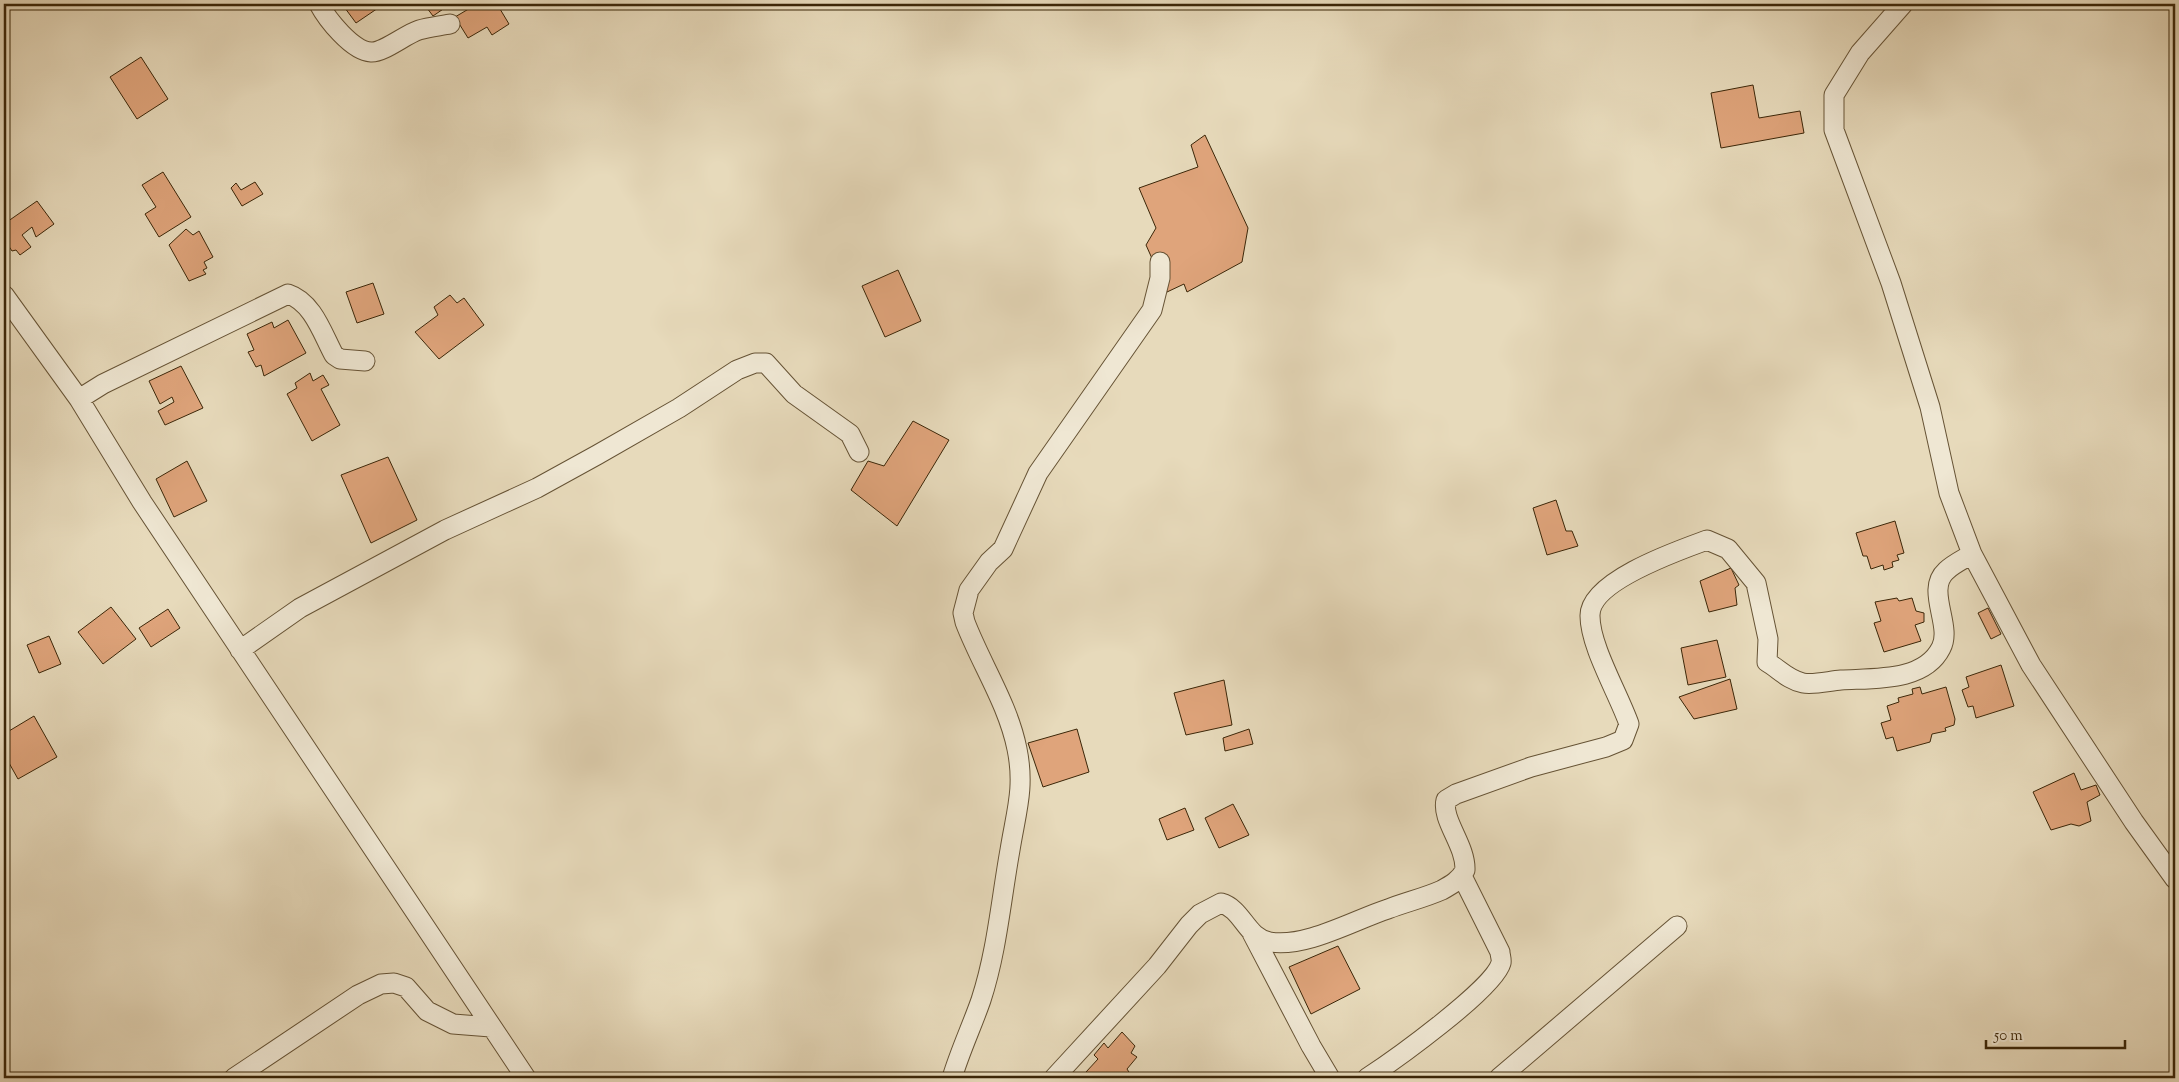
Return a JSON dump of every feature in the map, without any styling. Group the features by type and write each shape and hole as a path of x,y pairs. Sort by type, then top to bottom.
{"street":[{"path":"319,4 326,18 350,42 361,50 373,53 420,29 450,24"},
{"path":"1903,4 1860,54 1834,95 1834,130 1891,283 1930,408 1949,493 1972,554 2031,665 2134,822 2175,879"},
{"path":"952,1078 959,1054 981,1000 998,934 1004,881 1022,780 1017,746 1010,724 965,622 965,604 969,590 976,578 988,562 1003,549 1038,473 1152,310 1160,278 1160,262"},
{"path":"79,399 103,384 288,294 299,299 307,307 334,355 340,359 365,360"},
{"path":"4,295 79,399 142,502 526,1078"},
{"path":"240,650 300,608 445,530 537,488 679,408 737,370 755,363 766,363 794,394 850,434 859,452"},
{"path":"1252,933 1268,942 1279,943 1306,939 1428,896 1462,876 1465,870 1464,854 1445,811 1446,800 1456,794 1531,768 1623,740 1628,724 1590,626 1589,613 1600,593 1612,584 1659,558 1708,540 1728,549 1756,583 1768,639 1767,662 1782,670 1786,677 1803,683 1892,677 1919,669 1933,661 1942,646 1944,636 1938,588 1946,571 1972,554"},
{"path":"1367,1078 1390,1063 1475,995 1496,973 1501,963 1500,952 1462,876"},
{"path":"1054,1078 1117,1012 1200,914 1221,903 1230,906 1252,933 1311,1046 1330,1078"},
{"path":"1499,1078 1677,926"},
{"path":"234,1078 358,995 381,984 394,983 406,987 427,1011 453,1024 491,1027"}],"building":[{"path":"342,4 384,4 356,23"},
{"path":"424,4 448,4 449,5 433,16"},
{"path":"477,4 497,4 509,24 492,35 487,27 468,38 455,17"},
{"path":"141,57 168,99 137,119 110,77"},
{"path":"1753,85 1759,118 1800,111 1804,133 1721,148 1711,93"},
{"path":"1205,135 1248,228 1242,262 1187,292 1184,284 1167,292 1146,245 1156,228 1139,188 1198,167 1191,145"},
{"path":"163,172 191,217 159,237 145,214 156,207 142,185"},
{"path":"255,182 263,194 242,206 231,188 236,183 241,190"},
{"path":"37,201 54,224 36,237 32,227 22,235 31,247 20,255 16,250 12,251 6,242 4,243 4,224"},
{"path":"186,229 193,235 199,231 213,257 204,262 207,268 203,270 206,274 189,281 169,245"},
{"path":"898,270 921,321 885,337 862,286"},
{"path":"373,283 384,314 357,323 346,292"},
{"path":"450,295 457,303 464,298 484,325 439,359 415,332 438,315 434,307"},
{"path":"288,320 306,353 264,376 261,365 256,367 248,352 254,350 247,334 272,322 274,328"},
{"path":"181,366 203,408 165,425 158,411 174,402 172,397 160,404 149,381"},
{"path":"310,373 313,381 323,375 329,385 321,389 340,425 312,441 287,394 297,388 295,383"},
{"path":"913,421 949,440 897,526 851,490 868,461 884,466"},
{"path":"388,457 417,520 371,543 341,475"},
{"path":"187,461 207,501 174,517 156,479"},
{"path":"1556,500 1566,531 1572,531 1578,546 1547,555 1533,508"},
{"path":"1895,521 1904,553 1897,555 1899,560 1892,562 1893,567 1884,570 1883,565 1871,569 1867,556 1863,556 1856,533"},
{"path":"1731,568 1739,585 1735,588 1737,605 1709,612 1700,581"},
{"path":"1897,598 1899,601 1912,598 1916,611 1924,613 1924,622 1915,625 1921,641 1884,652 1874,623 1881,621 1875,602"},
{"path":"111,607 136,639 103,664 78,632"},
{"path":"1988,608 2001,634 1991,639 1978,613"},
{"path":"168,609 180,628 151,647 139,628"},
{"path":"49,636 61,664 39,673 27,645"},
{"path":"1717,640 1726,677 1688,685 1681,648"},
{"path":"2001,665 2014,706 1976,718 1973,706 1968,707 1962,690 1969,687 1966,677"},
{"path":"1730,679 1737,709 1694,719 1679,697"},
{"path":"1224,680 1232,725 1186,735 1174,693"},
{"path":"1920,687 1922,694 1946,687 1955,719 1954,725 1945,728 1946,731 1932,734 1930,742 1897,751 1893,737 1886,739 1881,723 1891,720 1887,706 1899,702 1898,698 1913,694 1912,689"},
{"path":"34,716 57,757 18,779 4,754 4,734"},
{"path":"1077,729 1089,772 1043,787 1028,743"},
{"path":"1249,729 1253,744 1225,751 1223,738"},
{"path":"2074,773 2081,790 2096,785 2100,795 2087,802 2091,821 2079,826 2071,824 2051,830 2033,792"},
{"path":"1233,804 1249,835 1219,848 1205,818"},
{"path":"1185,808 1194,830 1167,840 1159,819"},
{"path":"1338,946 1360,989 1311,1014 1289,967"},
{"path":"1122,1032 1135,1046 1131,1053 1137,1057 1127,1069 1132,1077 1092,1078 1086,1072 1098,1059 1094,1055 1104,1043 1108,1048"}]}
